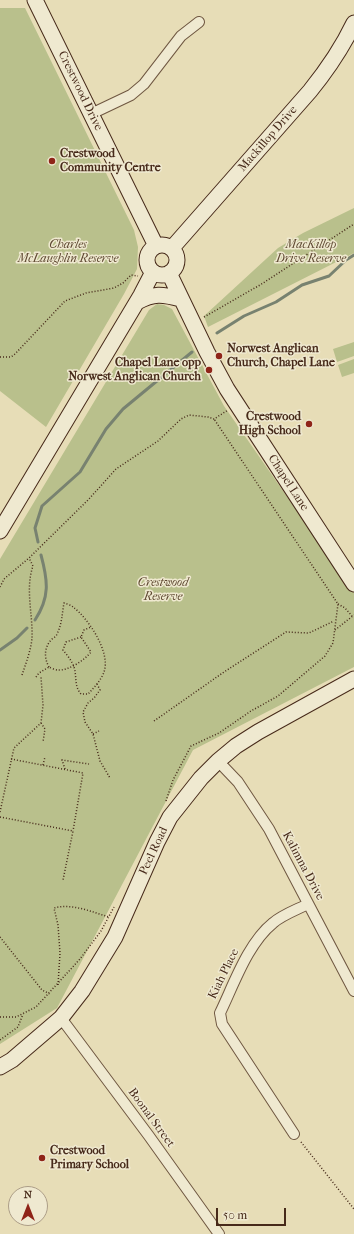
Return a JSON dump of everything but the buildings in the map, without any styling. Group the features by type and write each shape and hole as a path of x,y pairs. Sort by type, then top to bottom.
{"street":[{"name":"Crestwood Drive","path":"35,0 156,246"},
{"path":"91,114 131,95 144,84 181,36 199,22"},
{"name":"Mackillop Drive","path":"172,248 310,92 340,50 354,23"},
{"path":"0,531 151,276 147,258 151,250 156,246 162,245 172,248 176,254 177,263 173,271 161,275 151,276"},
{"name":"Chapel Lane","path":"169,273 207,352 237,404 354,584"},
{"path":"136,302 154,295 163,294 181,299"},
{"name":"Peel Road","path":"0,1067 12,1060 61,1018 82,991 115,937 157,842 170,817 185,797 218,761 236,746 258,732 353,682"},
{"name":"Kalimna Drive","path":"218,761 238,782 269,829 354,991"},
{"name":"Kiah Place","path":"294,1134 222,1024 220,1013 252,946 262,932 274,922 308,904"},
{"name":"Boonal Street","path":"61,1018 149,1136 219,1234"}],"path":[{"path":"202,318 260,285 354,224"},
{"path":"0,357 11,357 16,354 65,301 86,293 114,288 131,275 151,276"},
{"path":"214,419 237,404"},
{"path":"0,587 4,579 29,558 89,499 116,469 158,441 181,419 189,416 208,417 214,419 338,604 345,608 353,616 335,630"},
{"path":"22,674 32,638 30,586 33,566 29,558"},
{"path":"81,637 91,652 85,659 73,664 68,669 58,670 49,667 45,660 45,651 50,641 56,636 63,615 64,603 72,606 91,627 100,641 105,658 104,671 97,684 88,694 81,694 76,689 73,664 63,650 66,642 81,637 84,630 91,627"},
{"path":"164,806 173,780 191,746 219,733 251,711 278,696 325,656 333,643 338,604"},
{"path":"154,721 224,672 286,632 309,633 335,621"},
{"path":"36,677 39,672 49,667"},
{"path":"41,677 43,704 41,723 45,729 43,742"},
{"path":"97,684 100,690 88,703 83,712 85,722 93,734 100,761 110,778"},
{"path":"0,812 14,748 41,723"},
{"path":"93,734 99,731"},
{"path":"43,765 45,757"},
{"path":"11,759 83,773 63,880"},
{"path":"65,769 62,760 89,764"},
{"path":"0,817 73,831"},
{"path":"0,1017 16,1017 23,1014 36,1007 50,994 80,959 101,930 116,903"},
{"path":"58,985 60,953 58,925 54,908 61,906 74,907 109,917"},
{"path":"0,937 42,990 50,994"},
{"path":"0,1040 18,1026 23,1014"},
{"path":"294,1134 354,1209"}],"green space":[{"name":"Charles McLaughlin Reserve","path":"0,8 25,8 134,230 138,247 137,269 124,294 46,427 0,391"},
{"name":"MacKillop Drive Reserve","path":"354,208 354,253 208,327 204,316 278,248 303,233"},
{"name":"Crestwood Reserve","path":"157,304 164,305 172,309 224,406 354,593 354,667 193,750 57,1008 0,1044 0,559 149,310"},
{"path":"354,342 354,356 337,362 333,349"},
{"path":"354,359 354,373 342,377 338,365"}],"waterway":[{"path":"217,333 244,316 276,302 302,285 329,276 346,260 354,255"},
{"path":"38,542 35,528 42,506 80,472 106,429 123,409 192,352"},
{"path":"35,620 43,604 46,589 45,573 41,555"},
{"path":"0,650 17,638 27,628"}],"place":[{"name":"Crestwood Community Centre","path":"52,161"},
{"name":"Norwest Anglican Church, Chapel Lane","path":"219,356"},
{"name":"Chapel Lane opp Norwest Anglican Church","path":"209,370"},
{"name":"Crestwood High School","path":"309,424"},
{"name":"Crestwood Primary School","path":"42,1158"}]}
